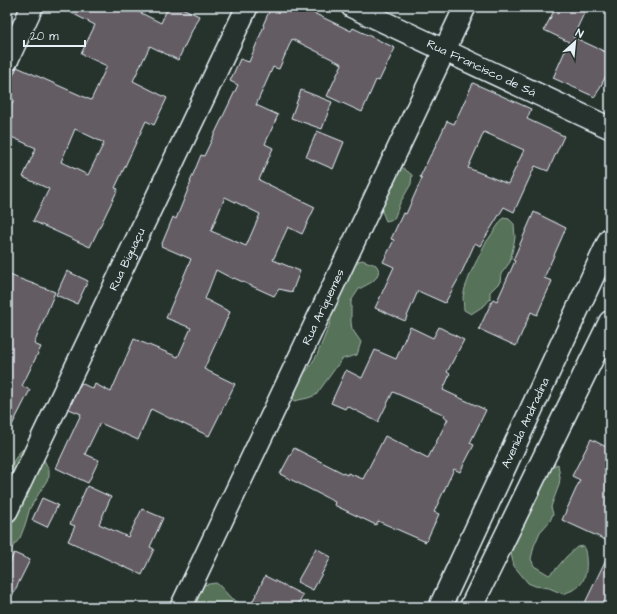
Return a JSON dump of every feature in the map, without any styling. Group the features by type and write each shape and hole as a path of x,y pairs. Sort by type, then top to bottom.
{"main road":[{"name":"Avenida Andradina","path":"442,606 610,239"},
{"path":"472,607 610,322"}],"street":[{"path":"7,61 32,7"},
{"name":"Rua Biguaçu","path":"7,510 246,7"},
{"name":"Rua Francisco de Sá","path":"352,7 610,128"},
{"name":"Rua Ariquemes","path":"181,607 465,7"}],"green space":[{"path":"402,167 412,175 411,184 400,203 394,219 386,221 381,209 397,172"},
{"path":"503,218 509,219 514,224 515,238 510,262 501,274 500,282 490,292 490,299 485,305 471,314 464,310 463,297 465,288 485,244"},
{"path":"362,260 376,265 379,270 377,277 372,282 359,289 351,301 352,329 361,342 357,355 342,359 316,395 294,401 292,394 298,380 308,369 317,355 329,326 336,301 351,267 356,262"},
{"path":"23,449 30,456 7,499 7,472 18,454"},
{"path":"43,458 49,470 49,477 30,508 20,538 7,554 7,527 35,476"},
{"path":"558,464 560,478 551,507 553,514 550,521 540,532 534,546 531,559 534,566 549,575 577,547 584,546 586,556 586,573 582,583 573,590 563,594 549,588 535,586 528,583 514,566 510,548 545,470"},
{"path":"216,583 231,598 241,604 240,607 186,607 202,585"}],"building":[{"path":"60,7 129,7 161,23 168,7 180,7 199,16 178,60 150,46 133,81 167,98 154,125 146,121 115,188 118,189 90,247 33,221 49,189 23,177 36,148 7,135 7,115 14,100 7,97 7,89 17,67 91,100 107,66 81,54 95,25","holes":["75,129 104,143 88,175 61,162"]},
{"path":"271,7 301,7 351,31 353,28 395,48 379,81 376,80 362,112 327,96 342,64 292,39 279,69 273,67 256,105 278,115 265,144 273,148 259,180 315,207 302,234 288,227 273,260 300,271 292,292 279,289 274,296 234,278 233,279 216,270 205,299 230,312 204,369 235,384 209,436 151,409 138,440 100,423 85,454 99,460 88,483 56,468 81,414 69,409 81,383 93,389 95,384 111,392 134,339 178,357 191,328 166,318 191,259 161,246 173,217 176,219 201,155 204,156 238,85 230,81 240,59 249,62 264,26 263,25","holes":["225,197 260,214 246,246 211,231"]},
{"path":"556,7 587,7 573,37 610,54 610,68 595,97 553,78 569,42 544,30"},
{"path":"473,83 531,109 527,119 564,136 548,171 535,166 514,212 504,207 480,246 475,243 461,274 445,303 418,291 405,321 375,308 394,267 383,262 394,240 391,239 403,213 406,214 422,178 420,177 447,121 454,124","holes":["484,132 524,150 508,184 468,168"]},
{"path":"301,90 332,102 322,129 291,118"},
{"path":"317,131 344,142 333,169 306,157"},
{"path":"534,212 566,228 544,278 552,281 537,315 531,312 516,346 479,329 493,299 497,301 515,261 513,260"},
{"path":"67,271 88,281 77,304 56,295"},
{"path":"7,274 55,292 34,344 41,347 22,386 30,390 7,435"},
{"path":"410,327 433,338 439,327 464,340 447,372 450,374 443,390 486,410 470,443 474,445 460,472 454,469 434,512 439,514 426,542 378,521 376,525 334,505 335,502 280,474 294,448 347,475 348,473 363,479 385,436 428,458 448,419 444,417 445,415 393,392 378,422 347,406 345,409 331,403 346,370 362,378 375,350 396,359"},
{"path":"591,439 610,449 610,542 562,520 580,480 572,476"},
{"path":"87,486 111,497 99,524 128,537 142,509 163,518 150,547 154,549 142,575 68,541 75,526 70,524"},
{"path":"42,498 58,505 47,527 32,520"},
{"path":"316,548 331,557 313,590 297,582"},
{"path":"610,551 610,592 603,607 583,607"},
{"path":"14,553 30,560 7,606 7,570"},
{"path":"265,576 303,595 297,607 250,607"}]}
